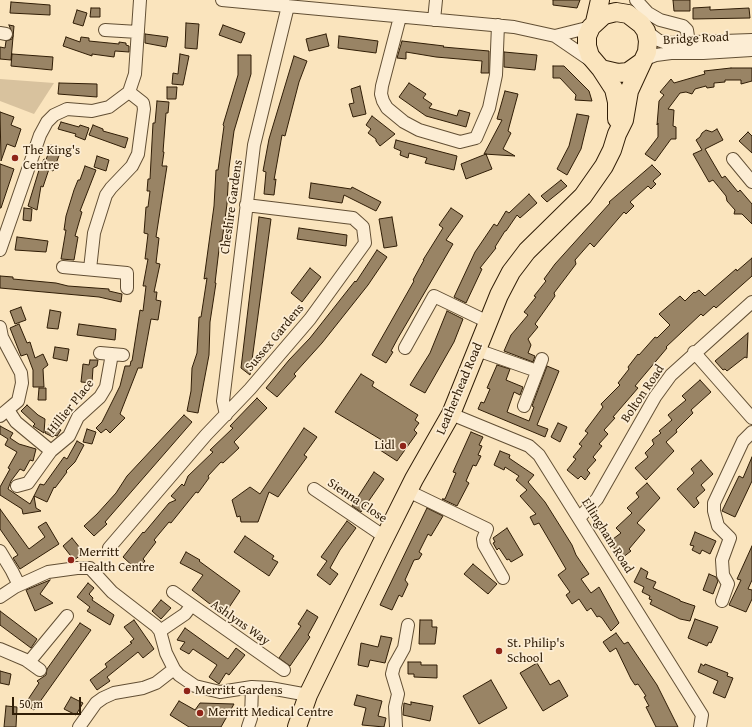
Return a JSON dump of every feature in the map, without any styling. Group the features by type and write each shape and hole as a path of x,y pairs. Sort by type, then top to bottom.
{"highway":[{"path":"600,0 588,36 587,46 590,56 614,89 617,102 617,134"},
{"path":"593,24 604,15 616,12 628,5 646,31 648,41 647,52 642,61 628,72 618,74 598,66"},
{"name":"Leatherhead Road","path":"297,727 308,695 385,536 451,414 488,322 511,272 527,251 566,214 591,185 604,166 624,120 629,90 642,61"}],"street":[{"path":"0,250 40,135 47,122 54,115 67,109 92,111 109,108 129,92 135,74 140,0"},
{"path":"222,0 282,4 498,26 555,36 598,66"},
{"path":"434,20 436,0"},
{"name":"Cheshire Gardens","path":"226,415 223,401 254,145 282,4"},
{"path":"628,5 648,13 660,20 683,26 687,30 689,43"},
{"path":"400,17 382,86 381,94 383,101 387,108 404,122 419,130 460,142 476,138 489,108 496,75 498,26"},
{"path":"555,36 593,24"},
{"path":"105,30 138,32"},
{"name":"Bridge Road","path":"646,31 658,40 666,43 752,40"},
{"name":"Bridge Road","path":"642,61 656,55 671,52 703,53 752,50"},
{"path":"90,269 94,233 106,195 110,188 132,166 138,154 144,109 142,103 129,92"},
{"path":"733,159 752,182"},
{"name":"Sussex Gardens","path":"109,548 206,435 250,389 310,319 365,243 363,227 353,218 246,205"},
{"path":"63,267 127,273 127,288"},
{"path":"405,348 434,296 488,322"},
{"name":"Bolton Road","path":"579,518 597,500 647,410 670,375 694,352 752,302"},
{"path":"1,335 22,373 22,383 18,401 4,413"},
{"path":"477,350 537,372"},
{"name":"Hillier Place","path":"17,486 28,483 50,451 69,436 78,417 100,397 106,387 117,354 100,352"},
{"path":"694,352 752,418"},
{"path":"524,406 542,358"},
{"name":"Hillier Place","path":"4,413 50,451"},
{"name":"Ellingham Road","path":"451,414 535,449 702,715 700,727"},
{"path":"722,601 728,584 723,575 722,560 730,538 718,526 714,511 714,503 743,441 752,432"},
{"name":"Sienna Close","path":"314,489 385,536"},
{"path":"408,491 487,529 483,539 484,545 503,578"},
{"path":"0,551 19,585"},
{"path":"0,597 19,585 48,572 77,568 90,568 112,592 146,618 160,631 166,653 174,668 191,684 220,692 252,687 284,689 308,695"},
{"name":"Ashlyns Way","path":"173,592 188,599 272,666 284,670"},
{"name":"Ashlyns Way","path":"160,631 185,614 188,599"},
{"path":"29,662 67,616"},
{"path":"396,727 395,707 398,694 392,674 394,666 404,648 407,638 408,625"},
{"path":"0,649 29,662 40,670"},
{"path":"79,727 96,703 103,698 114,693 143,688 156,683 174,668"},
{"path":"248,727 251,718 252,687"}],"shaded area":[{"path":"0,79 54,83 34,114 0,101"}],"building":[{"path":"553,0 580,0 577,8 553,5"},
{"path":"673,0 690,0 690,11 674,11"},
{"path":"11,2 50,5 50,15 10,13"},
{"path":"710,7 710,10 749,8 750,18 693,19 693,8"},
{"path":"91,8 100,8 100,17 90,17"},
{"path":"77,10 87,13 83,26 73,23"},
{"path":"186,23 199,24 197,49 185,48"},
{"path":"9,25 14,26 11,60 0,59 0,47 5,48 6,41 12,39 13,36"},
{"path":"223,25 245,33 241,43 219,35"},
{"path":"145,34 168,37 166,47 145,43"},
{"path":"326,34 329,46 309,51 306,39"},
{"path":"339,36 378,41 376,53 338,48"},
{"path":"66,37 80,42 81,37 89,38 89,41 119,44 119,42 126,43 126,45 129,46 129,52 115,51 114,57 92,54 92,56 63,46"},
{"path":"402,41 444,46 443,47 489,51 489,73 481,73 482,61 436,57 406,52 406,59 397,58"},
{"path":"504,52 537,55 535,70 504,67"},
{"path":"12,54 53,57 52,70 11,66"},
{"path":"180,54 189,56 183,85 172,84 173,73 178,74"},
{"path":"238,55 251,55 251,74 234,131 229,168 227,204 222,241 220,241 210,322 209,355 198,413 187,411 191,391 192,368 197,353 199,317 201,317 207,278 204,279 214,206 216,170 218,170 223,125 238,75"},
{"path":"294,56 307,61 299,82 285,136 282,135 274,180 276,179 274,195 264,194 266,172 263,171 269,139"},
{"path":"553,66 564,66 589,91 592,101 575,100 576,95 560,78 553,78"},
{"path":"731,68 752,68 752,81 741,84 741,80 725,80 725,82 714,83 714,87 707,88 706,86 695,89 692,94 686,92 680,93 668,109 674,110 673,126 676,127 676,139 671,139 655,161 645,154 658,137 658,123 657,125 659,101 664,95 660,92 671,79 674,83 705,74 704,71"},
{"path":"59,83 97,84 97,97 58,94"},
{"path":"409,83 426,94 423,98 432,104 429,108 457,116 459,110 470,113 466,127 426,116 399,97"},
{"path":"360,86 366,114 353,117 349,104 354,103 351,89"},
{"path":"167,87 177,87 176,99 167,99"},
{"path":"505,91 518,94 508,131 511,133 503,149 515,156 484,154 502,120 497,119"},
{"path":"157,101 169,102 168,113 166,113 162,166 167,166 156,237 159,238 156,263 160,264 154,292 157,292 156,300 161,301 158,320 151,319 142,368 138,368 120,414 125,418 110,433 106,429 101,433 96,428 102,422 120,386 125,366 130,366 140,310 143,311 146,286 143,286 148,259 145,259 148,234 144,233 146,207 148,207 150,191 147,191 148,179 150,179 153,123 155,123"},
{"name":"The King's Centre","path":"0,112 14,117 11,125 21,129 15,147 7,144 1,161"},
{"path":"577,114 589,116 581,149 567,175 557,169 569,146"},
{"path":"372,116 395,134 380,146 376,139 368,133 371,129 366,125"},
{"path":"61,122 89,128 85,140 75,136 76,134 58,129"},
{"path":"93,125 103,129 103,131 128,138 125,148 89,135"},
{"path":"717,129 723,140 705,149 722,178 725,176 738,192 740,190 752,204 752,224 742,214 734,214 735,210 727,201 726,196 713,180 709,182 693,154 702,150 696,140 702,133 706,130 712,132"},
{"path":"748,132 752,136 752,153 739,141"},
{"path":"396,140 457,156 454,170 425,163 427,158 409,153 408,158 400,155 401,151 394,148"},
{"path":"51,145 62,148 53,171 49,169 43,187 41,186 37,210 28,206 39,170 44,159 46,160"},
{"path":"486,154 492,169 466,179 461,164"},
{"path":"97,156 109,160 106,171 94,167"},
{"name":"The King's Centre","path":"0,164 14,169 1,208 0,208"},
{"path":"652,165 661,174 653,181 656,184 651,189 648,186 630,202 634,206 626,214 624,212 594,247 590,243 575,260 576,264 554,293 555,296 535,324 538,327 528,339 531,345 528,353 535,356 533,362 504,351 511,335 528,315 524,312 536,297 534,296 546,281 544,279 555,264 610,203 609,202"},
{"path":"85,166 96,170 80,211 82,212 75,236 78,237 74,260 61,259 66,230 64,230 66,216 74,190 78,180 80,180"},
{"path":"561,180 567,186 547,202 541,196"},
{"path":"311,183 351,189 352,187 381,202 376,211 344,195 342,203 309,198"},
{"path":"529,194 537,203 520,218 517,215 505,231 495,247 496,248 480,268 482,269 466,303 454,297 475,252 494,224 497,226 506,211 509,213"},
{"path":"24,208 32,209 31,221 23,220"},
{"path":"451,208 463,216 446,240 453,244 398,338 391,351 393,352 386,363 372,355 414,281 413,280 423,260 443,228 439,225"},
{"path":"259,217 271,219 250,375 241,368"},
{"path":"392,217 397,246 384,248 379,219"},
{"path":"299,228 347,235 346,246 297,239"},
{"path":"17,237 48,241 46,252 15,250"},
{"path":"377,250 387,257 368,285 322,343 294,374 296,376 277,397 266,388 289,360 310,338 355,281 356,282"},
{"path":"752,258 752,276 716,308 714,306 703,316 701,314 666,347 667,348 635,386 638,388 604,430 608,434 599,444 602,446 593,457 596,460 587,470 590,473 585,480 581,476 578,479 567,470 576,459 573,457 582,446 579,444 588,433 585,431 603,407 601,404 620,385 618,383 638,354 639,355 655,337 657,338 670,325 659,314 680,296 685,301 694,292 695,293 699,290 705,296 736,269 737,271"},
{"path":"310,268 321,277 302,302 291,293"},
{"path":"0,276 13,277 13,279 56,283 68,286 109,289 109,291 122,294 121,302 99,297 0,288"},
{"path":"21,307 26,320 15,324 10,311"},
{"path":"50,310 61,312 58,329 47,328"},
{"path":"447,311 463,319 454,342 425,393 410,385 430,353"},
{"path":"19,324 27,343 30,342 35,358 43,354 48,365 43,369 44,387 33,387 33,370 27,354 21,356 10,328"},
{"path":"79,324 116,329 115,340 77,335"},
{"path":"748,333 747,358 745,357 727,371 725,369 723,370 715,361"},
{"path":"55,347 69,349 67,361 53,358"},
{"path":"90,360 98,360 97,366 93,368 92,383 81,382 83,364 89,365"},
{"path":"497,365 510,369 506,380 523,387 520,395 514,392 507,412 529,421 534,407 532,406 547,366 559,371 537,425 548,429 545,437 478,409 481,402 484,403 490,389 487,388"},
{"path":"361,374 374,382 372,386 418,415 415,420 419,423 414,430 417,433 397,461 380,450 385,442 335,412"},
{"path":"700,380 711,392 691,410 693,413 676,430 677,432 666,442 674,451 646,480 635,468 648,457 645,453 654,444 652,440 661,433 659,431 672,420 668,415 686,400 682,396"},
{"path":"39,388 46,388 46,400 38,400"},
{"path":"257,398 267,408 234,442 239,448 223,463 221,462 208,476 209,478 198,493 196,492 171,523 169,522 154,540 156,542 143,559 145,561 137,570 123,557 169,503 176,500 171,496 182,484 184,486 188,476 213,452 210,450 233,428 230,426"},
{"path":"27,405 45,419 44,433 33,426 35,424 21,411"},
{"path":"184,415 192,422 105,522 107,524 94,536 84,526 116,493 127,476"},
{"path":"558,423 567,427 560,442 551,437"},
{"path":"49,425 61,430 57,436 54,435 53,437 45,433"},
{"path":"0,426 13,433 10,438 19,444 36,449 33,461 30,460 24,471 20,469 11,481 8,489 30,504 34,496 36,508 41,511 23,514 22,509 0,495 0,487 17,452 5,445 8,439 0,434"},
{"path":"304,428 317,437 304,455 307,457 278,497 269,492 258,522 241,522 240,516 237,517 232,500 250,487 260,494"},
{"path":"87,429 96,432 92,444 83,442"},
{"path":"471,432 483,437 479,445 482,446 478,455 481,456 476,466 473,465 466,481 469,483 457,506 442,499 445,499 456,473 453,472"},
{"path":"77,441 84,445 75,462 66,471 67,472 55,488 54,487 47,502 34,496 40,484 44,485 64,457 67,459"},
{"path":"500,451 510,455 509,458 534,475 528,482 545,502 589,574 581,579 591,593 599,587 619,623 611,631 602,618 599,616 597,617 591,608 587,611 579,599 572,604 566,595 570,592 558,575 566,569 539,523 534,525 530,517 536,514 520,496 527,490 516,480 519,476 505,467 504,470 494,465"},
{"path":"752,457 752,481 735,517 722,511 739,476 743,478"},
{"path":"701,460 713,474 701,485 705,490 696,498 699,503 694,508 677,489 694,473 691,469"},
{"path":"374,472 384,479 361,512 352,506"},
{"path":"647,483 660,498 637,523 645,530 629,549 631,551 622,558 609,542 621,533 616,528 632,513 627,508 639,497 636,493"},
{"path":"427,508 443,516 431,536 428,534 419,552 422,554 419,559 414,560 405,580 408,584 402,597 399,595 392,610 380,605"},
{"path":"0,509 29,549 45,537 38,527 46,522 59,544 20,569 13,558 18,555 0,529"},
{"path":"347,521 356,528 340,550 330,568 338,574 330,585 317,575 327,561 321,557"},
{"path":"507,528 523,555 511,562 509,559 507,560 499,548 497,550 493,543 495,542 493,538"},
{"path":"695,532 716,541 710,554 702,550 700,554 692,550 694,546 690,545"},
{"path":"245,536 274,556 272,559 278,562 269,576 234,552"},
{"path":"72,538 84,553 74,560 63,546"},
{"path":"752,546 752,580 748,589 752,590 752,599 746,612 729,605 741,580 737,579"},
{"path":"186,552 200,560 199,561 240,591 224,615 192,590 203,575 180,563"},
{"path":"473,564 497,584 488,594 464,574"},
{"path":"641,568 648,572 646,578 656,582 653,588 680,601 695,606 690,621 680,619 650,604 652,600 649,599 650,596 642,592 644,587 634,582"},
{"path":"709,574 716,577 718,581 713,594 703,590"},
{"path":"50,580 40,594 53,603 35,611 26,590"},
{"path":"88,583 94,588 89,594 93,598 92,600 114,615 110,625 87,611 90,607 77,597"},
{"path":"161,600 171,608 161,619 152,611"},
{"path":"307,610 318,617 308,635 310,637 290,666 279,658 301,626 298,624"},
{"path":"0,611 37,639 31,648 0,625"},
{"path":"695,619 718,627 711,643 709,642 707,646 688,638"},
{"path":"134,620 154,649 143,658 138,652 107,677 110,681 97,690 90,680 107,667 105,664 132,643 130,642 134,639 124,627"},
{"path":"420,620 432,620 432,627 437,627 435,644 419,644"},
{"path":"80,623 91,630 34,710 25,704 39,683 37,681 46,675 47,669"},
{"path":"185,628 228,659 236,648 245,655 229,675 226,673 219,684 209,677 217,665 193,649 189,654 180,649 185,642 177,640"},
{"path":"616,633 624,644 628,642 657,685 678,727 656,727 646,707 649,706 644,697 646,696 638,684 635,685 631,679 616,648 610,652 603,642"},
{"path":"381,636 392,638 385,663 370,660 368,667 358,665 361,643 378,647"},
{"path":"408,662 421,662 421,665 437,665 437,678 414,677 414,674 408,674"},
{"path":"537,663 550,685 559,680 568,696 543,711 520,673"},
{"path":"701,664 704,666 705,664 728,673 727,676 733,678 725,698 713,693 718,681 698,672"},
{"path":"0,671 11,674 9,685 0,683"},
{"path":"491,680 507,708 479,724 463,696"},
{"path":"357,695 382,701 378,716 386,718 384,727 362,725 366,708 354,705"},
{"path":"71,697 83,703 76,715 64,709"},
{"name":"Merritt Medical Centre","path":"179,701 195,710 200,703 234,704 221,727 189,727 170,715"},
{"path":"411,702 433,706 430,721 403,715 404,703 411,705"},
{"path":"6,706 17,707 16,727 4,727"}],"place":[{"name":"The King's Centre","path":"15,158"},
{"name":"Lidl","path":"403,446"},
{"name":"Merritt Health Centre","path":"71,560"},
{"name":"St. Philip's School","path":"499,651"},
{"name":"Merritt Gardens","path":"187,691"},
{"name":"Merritt Medical Centre","path":"200,713"}]}
